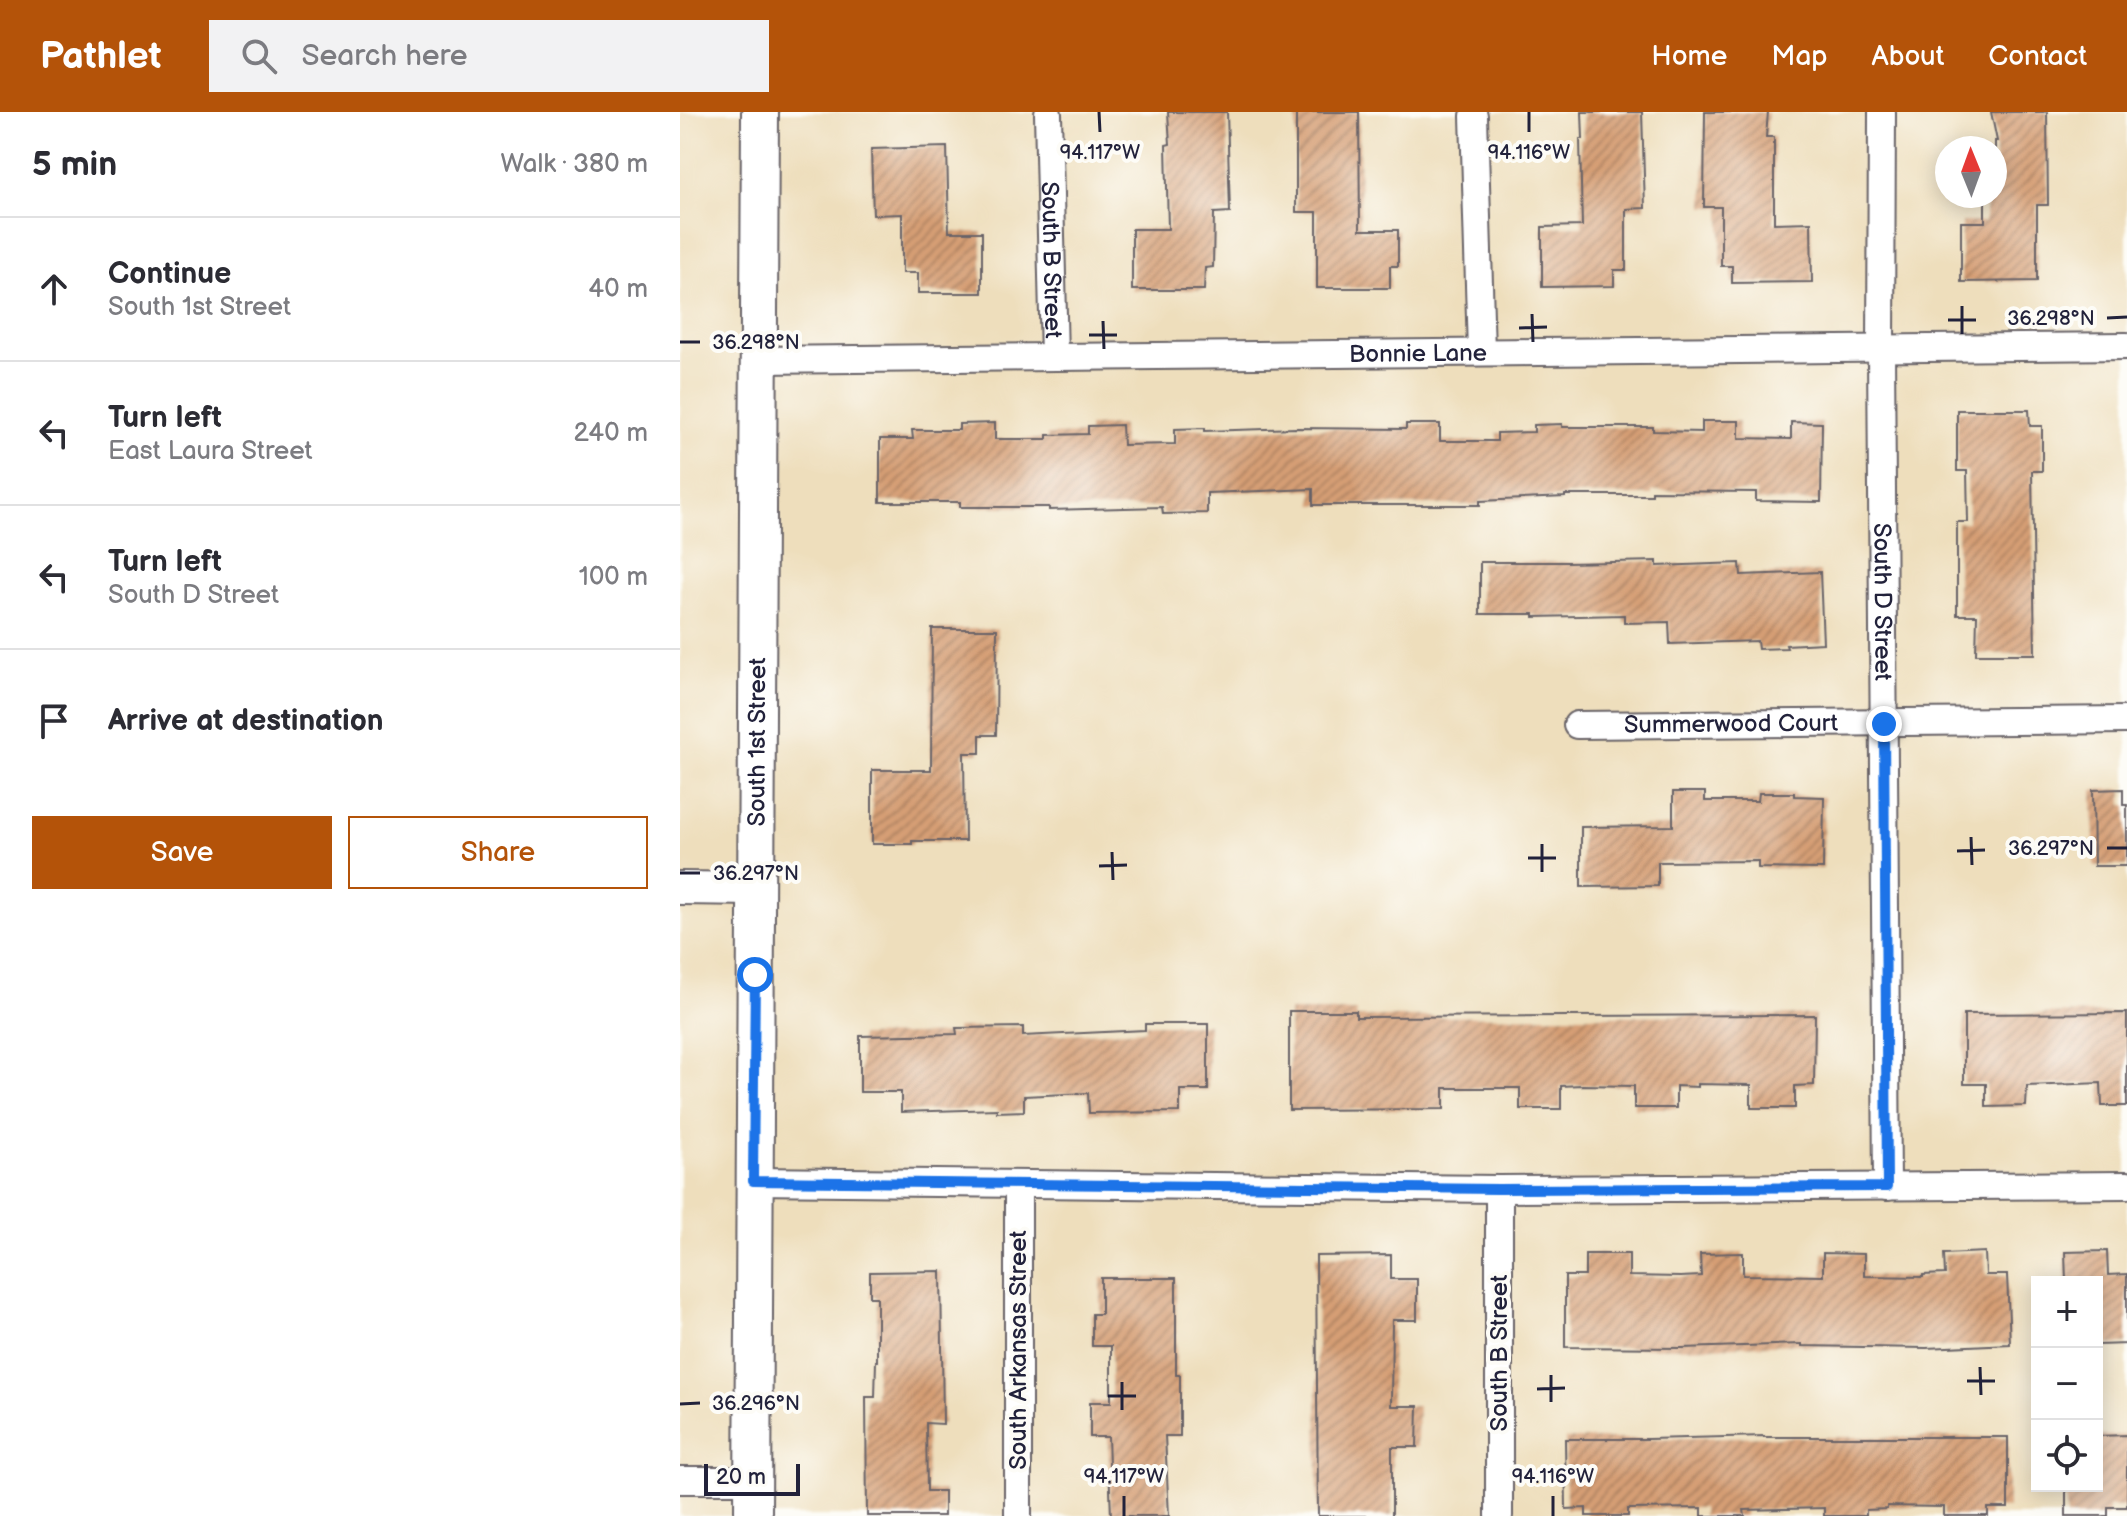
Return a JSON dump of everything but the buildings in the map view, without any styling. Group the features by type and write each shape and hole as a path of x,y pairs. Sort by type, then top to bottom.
{"main road":[{"name":"South 1st Street","path":"753,1516 760,112"}],"street":[{"name":"South D Street","path":"1882,112 1887,1187"},
{"name":"South B Street","path":"1048,114 1054,356"},
{"path":"1474,116 1481,352"},
{"name":"Bonnie Lane","path":"758,360 2127,346"},
{"name":"Summerwood Court","path":"1577,725 2127,720"},
{"path":"680,888 756,889"},
{"path":"753,1181 1499,1189 2127,1185"},
{"name":"South Arkansas Street","path":"1018,1184 1018,1516"},
{"name":"South B Street","path":"1499,1189 1499,1516"},
{"path":"680,1480 753,1480"}],"route":[{"path":"755,975 753,1181 1499,1189 1887,1187 1884,724"}]}
